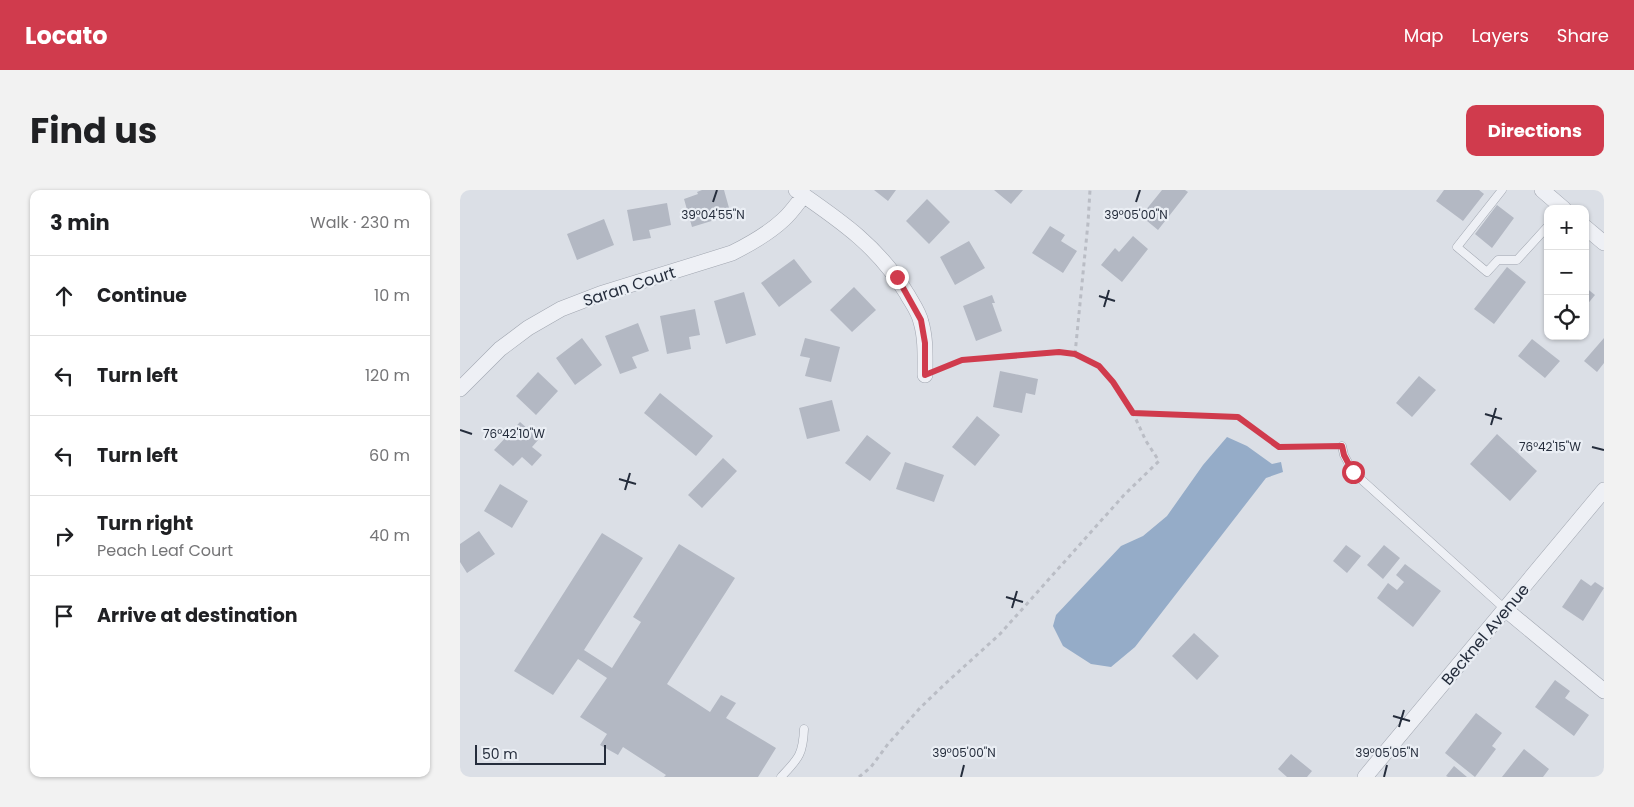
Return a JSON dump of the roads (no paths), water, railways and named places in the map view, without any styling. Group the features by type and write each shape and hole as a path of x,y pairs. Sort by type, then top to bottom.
{"street":[{"path":"1542,190 1559,205"},
{"path":"800,193 849,228 868,245 897,277 921,320 925,343 925,375"},
{"name":"Saran Court","path":"460,389 500,349 528,328 561,309 600,294 732,253 752,243 783,220 800,193"},
{"path":"1589,230 1604,243"},
{"name":"Becknel Avenue","path":"1365,777 1604,490"},
{"path":"1505,609 1604,691"}],"lane":[{"path":"1502,190 1457,247 1487,272 1498,260 1516,260 1544,230"},
{"path":"1342,446 1344,455 1353,472 1505,609"},
{"path":"781,777 798,759 804,744 804,729"}],"water":[{"path":"1227,437 1247,446 1272,464 1281,462 1283,472 1266,478 1135,647 1111,667 1091,664 1063,646 1053,626 1056,615 1121,546 1143,536 1167,516 1203,465"}]}
